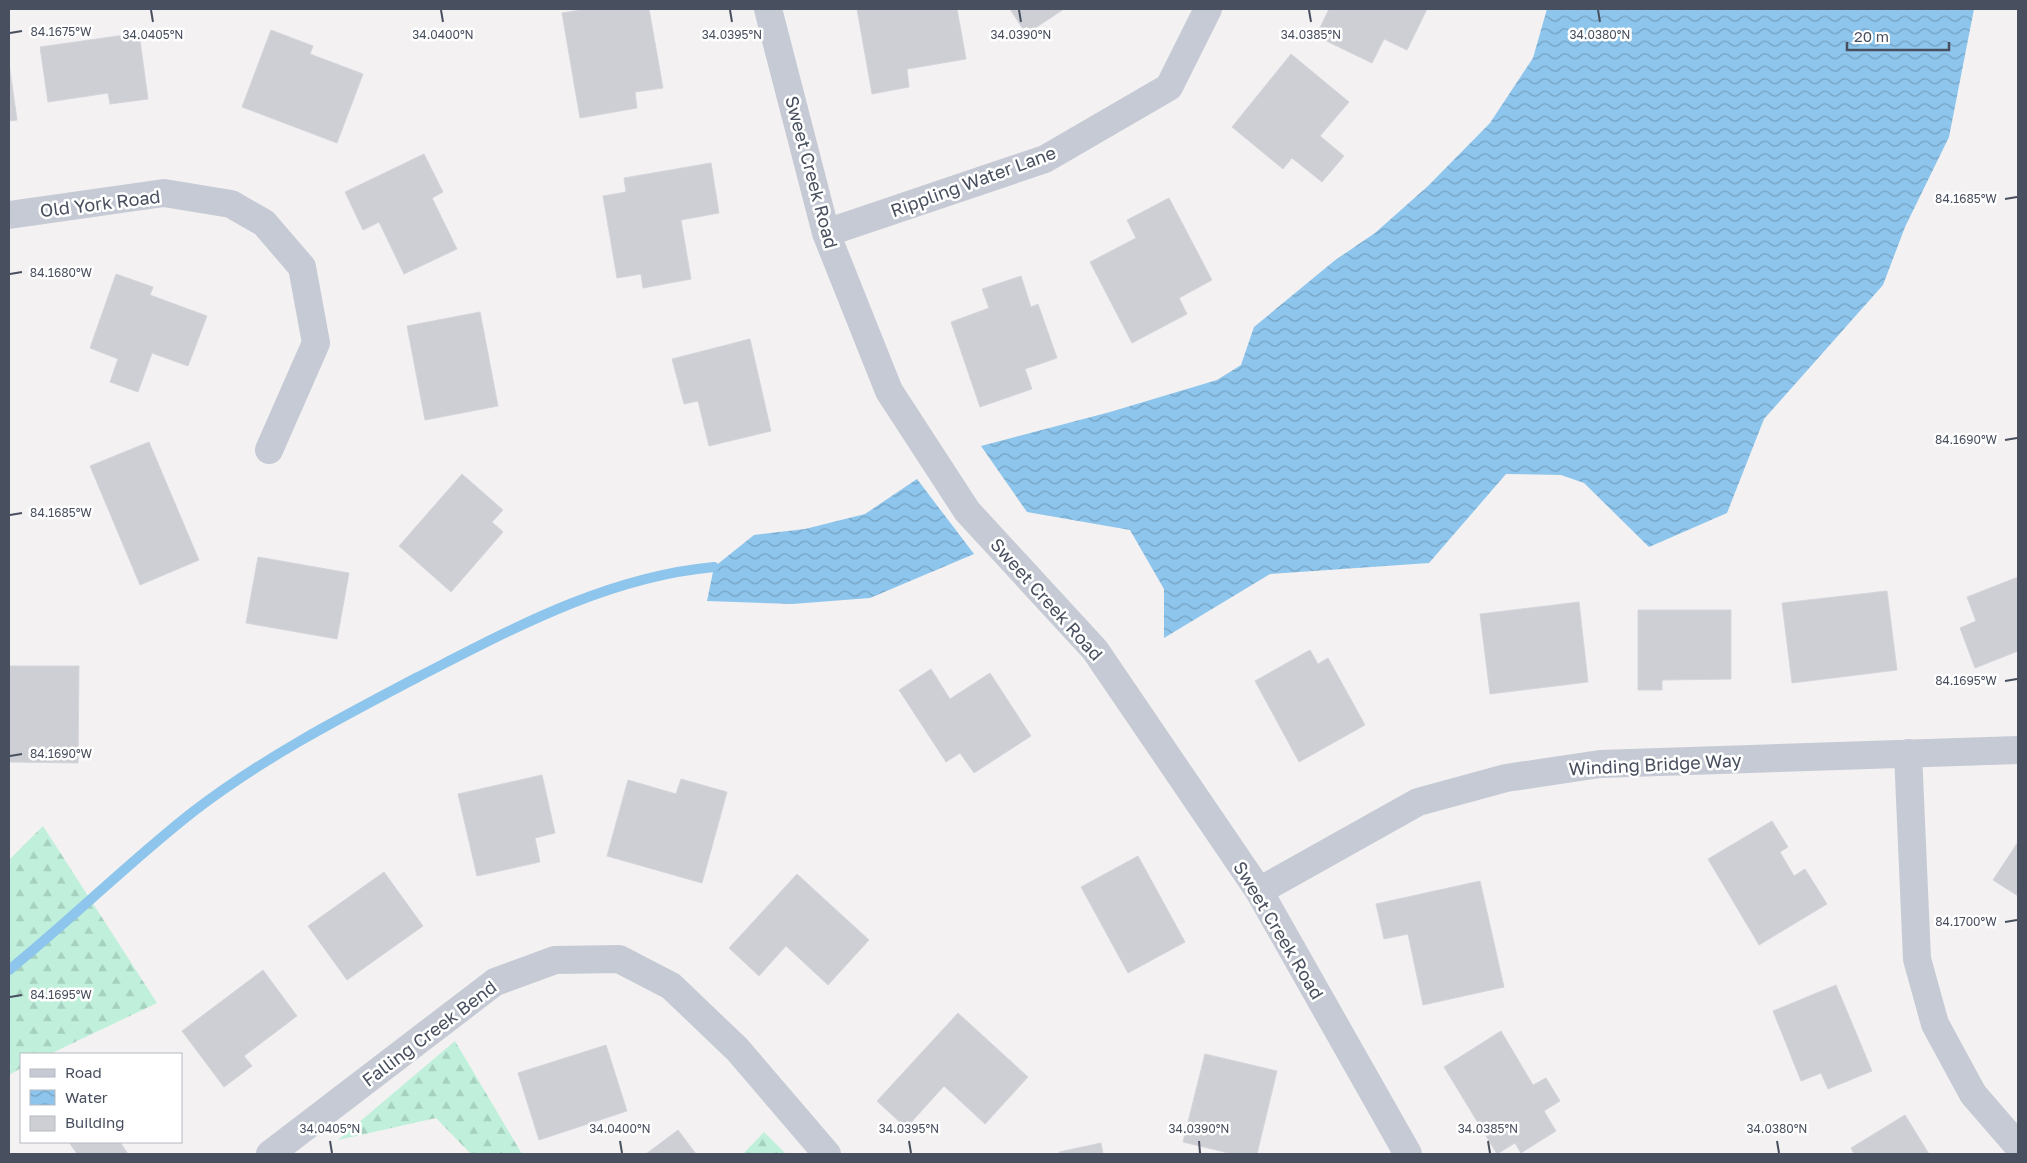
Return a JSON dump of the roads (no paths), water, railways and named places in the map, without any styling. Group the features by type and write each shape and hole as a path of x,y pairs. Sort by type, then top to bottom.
{"street":[{"name":"Sweet Creek Road","path":"768,9 826,233 889,391 967,511 1095,650 1258,891 1408,1154"},
{"name":"Rippling Water Lane","path":"826,233 1045,159 1169,87 1208,9"},
{"name":"Old York Road","path":"9,214 164,193 231,204 264,223 302,268 316,343 269,450"},
{"name":"Winding Bridge Way","path":"1258,891 1418,802 1506,778 1600,764 2018,750"},
{"path":"1908,753 1917,959 1935,1024 1974,1094 2018,1146"},
{"name":"Falling Creek Bend","path":"270,1154 494,982 555,960 619,959 671,986 737,1049 827,1154"}],"water":[{"path":"1547,9 1974,9 1949,137 1905,227 1883,285 1764,419 1727,513 1649,547 1584,483 1561,475 1506,474 1429,563 1270,574 1164,638 1164,589 1130,530 1027,512 981,446 1110,412 1217,380 1241,365 1254,327 1334,261 1375,233 1428,186 1490,123 1533,58"},
{"path":"917,479 974,554 870,598 792,604 707,601 714,567 754,535 805,529 865,514"}],"waterway":[{"path":"9,970 194,811 247,773 275,756 453,659 561,608 635,582 674,573 714,567"}]}
